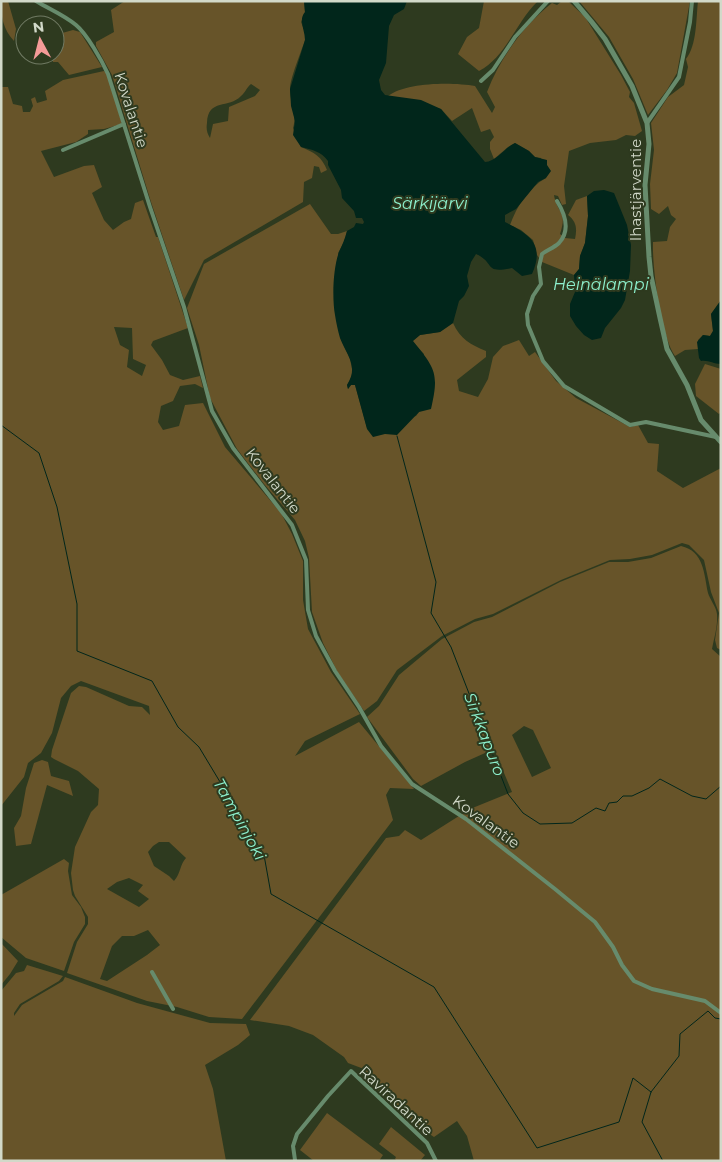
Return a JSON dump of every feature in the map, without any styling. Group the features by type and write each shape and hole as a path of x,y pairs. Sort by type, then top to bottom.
{"street":[{"name":"Kovalantie","path":"36,1 70,20 78,27 102,61 108,74 184,307 212,411 233,448 292,524 306,560 308,610 316,636 334,671 381,746 412,784 466,819 595,922 613,947 622,966 634,981 652,989 705,1001 721,1013"},
{"path":"481,81 493,70 515,37 548,1"},
{"name":"Ihastjärventie","path":"574,1 605,39 632,86 647,123 649,144 645,185 649,257 667,349 687,385 701,420 721,442"},
{"path":"647,123 679,77 690,22 692,1"},
{"path":"63,150 124,124"},
{"path":"557,201 565,214 564,232 560,242 542,254 539,267 541,284 533,296 527,314 528,325 543,360 564,386 630,425 646,422 716,438"},
{"path":"152,972 173,1009"},
{"name":"Raviradantie","path":"294,1160 293,1146 297,1134 351,1071 427,1143 436,1161"}],"shaded area":[{"path":"1,1 8,1 15,26 14,41 7,32 1,12"},
{"path":"125,1 304,1 305,13 301,22 305,32 305,40 290,85 294,119 293,128 301,147 317,156 327,170 321,173 319,167 314,166 312,178 304,182 303,202 204,260 184,300 151,202 112,75 96,46 96,42 114,32 111,10","holes":["251,84 260,90 255,96 229,107 228,121 213,124 210,138 207,133 207,127 208,115 211,110 236,100"]},
{"path":"484,1 538,1 530,9 497,57 479,71 458,54 467,37 479,28"},
{"path":"562,1 568,1 585,17 621,75 630,92 629,97 634,103 642,131 635,136 626,135 616,140 590,143 569,151 564,186 566,204 562,205 558,196 554,195 563,220 560,234 565,238 575,239 576,226 568,215 576,200 587,196 588,216 585,243 580,256 579,269 574,275 542,262 537,255 533,240 521,230 510,225 524,198 546,178 541,158 535,157 515,143 494,159 490,149 490,142 494,137 490,129 481,132 472,108 452,121 441,109 388,96 406,88 430,84 475,86 492,113 495,107 487,92 506,55 532,21 552,3 557,5"},
{"path":"579,1 690,1 677,73 648,115 633,79 609,37"},
{"path":"698,1 721,1 721,300 711,314 713,331 710,336 703,335 698,340 698,349 685,350 675,356 670,346 658,301 653,242 667,241 670,227 676,219 671,215 668,206 659,214 651,209 650,184 654,150 651,123 668,97 684,85 688,67 686,59 694,39"},
{"path":"73,30 80,32 102,67 69,75 61,65 65,65 65,32"},
{"path":"104,71 107,73 122,124 104,129 88,130 88,134 76,142 41,151 54,177 84,166 94,165 102,187 92,193 104,220 113,230 131,219 135,203 143,200 156,237 158,237 188,328 153,341 151,345 170,375 183,380 200,376 203,388 195,384 180,386 173,401 161,406 158,422 163,430 179,426 185,405 203,403 225,447 281,513 303,561 303,600 308,629 331,672 360,714 305,741 295,756 359,722 414,789 390,788 386,795 393,820 242,1019 209,1017 177,1007 147,1001 67,973 77,942 88,924 88,917 73,890 71,873 75,847 91,812 98,805 99,789 78,771 51,757 52,750 71,693 79,686 86,687 129,706 142,707 150,715 149,706 81,681 71,686 61,698 52,733 41,753 28,763 24,777 1,806 1,87 8,87 13,104 22,106 23,112 30,112 33,106 31,99 35,97 37,103 47,100 45,91 63,80","holes":["114,327 132,328 133,359 146,365 142,376 127,367 129,350 120,345","159,842 169,842 186,858 174,881 154,866 148,852","129,878 143,885 138,891 149,899 139,907 107,889 117,882","148,930 160,945 107,981 100,979 112,946 122,936 134,936"]},
{"path":"310,204 331,234 347,231 338,253 340,337 350,359 353,374 347,385 348,389 351,385 355,385 367,428 416,416 419,412 424,354 412,341 420,335 440,332 453,323 467,341 486,351 486,357 457,380 459,391 478,397 488,379 493,357 503,346 519,340 529,356 535,352 556,381 576,398 630,427 638,425 648,443 659,444 657,471 683,488 721,468 721,650 717,648 715,640 719,613 711,592 704,560 689,545 682,543 652,555 610,560 561,580 493,614 475,619 442,636 397,670 377,701 364,711 338,673 323,643 312,612 309,558 305,541 295,520 237,449 210,398 199,345 187,308 204,264"},
{"path":"705,364 721,369 721,412 719,414 696,396 695,384"},
{"path":"681,546 694,553 702,564 708,593 717,614 712,649 721,657 721,1161 474,1161 467,1136 457,1121 434,1137 416,1125 363,1077 364,1069 348,1063 344,1057 313,1035 289,1026 250,1020 386,838 399,836 405,830 421,840 470,809 512,792 494,749 465,762 421,786 413,779 367,717 379,706 399,675 442,639 474,622 492,617 560,582 609,562 628,562 651,558","holes":["524,726 533,730 551,768 532,777 512,735"]},
{"path":"42,760 48,762 51,776 69,781 73,796 47,785 31,844 16,846 14,828 21,816 26,788 34,763"},
{"path":"64,859 69,863 68,871 72,895 81,907 85,917 85,924 74,942 64,971 26,958 1,937 1,895"},
{"path":"1,943 18,961 1,985"},
{"path":"27,965 63,976 59,981 20,1004 14,1016 22,1005 63,981 65,977 137,1003 210,1023 246,1024 250,1035 238,1045 205,1065 213,1089 226,1161 1,1161 1,991 16,973 24,971"},
{"path":"327,1113 383,1155 379,1161 314,1161 300,1150"},
{"path":"391,1127 425,1155 420,1161 397,1161 396,1157 379,1144"}],"water":[{"name":"Särkijärvi","path":"304,1 407,1 404,9 394,15 389,26 386,63 379,80 381,90 385,95 421,100 441,109 485,162 497,157 515,143 535,157 547,160 547,165 551,171 546,178 538,182 516,209 505,215 505,222 528,236 536,248 536,264 532,274 522,276 512,268 493,269 482,257 476,254 471,262 467,276 469,286 459,301 453,323 440,332 420,335 413,341 434,372 435,388 431,409 419,412 397,435 385,434 373,437 367,429 355,385 351,385 348,389 347,385 352,372 351,361 340,338 335,318 333,292 337,259 347,231 354,227 356,223 363,224 364,222 362,218 356,218 354,211 342,198 341,190 328,165 328,161 316,151 301,147 293,135 295,121 291,106 290,89 305,40 302,22 305,12"},
{"name":"Heinälampi","path":"604,190 614,193 627,225 631,245 630,271 625,300 621,308 605,328 601,338 592,340 584,335 576,326 570,316 570,304 575,292 574,275 579,269 580,256 585,243 588,216 587,196 594,191"},
{"path":"721,300 721,364 701,361 697,342 703,335 710,336 713,331 711,314"}],"waterway":[{"name":"Tampinjoki","path":"1,425 39,453 57,507 77,604 77,651 152,681 178,727 199,747 264,855 271,894 434,987 537,1148 619,1122 633,1078 651,1092"},
{"name":"Sirkkapuro","path":"397,436 436,582 431,613 451,647 508,794 523,813 540,824 572,823 596,808 605,811 609,803 617,802 623,796 632,796 649,788 660,779 692,796 706,799 721,786"},
{"path":"663,1161 642,1122 651,1092 679,1056 680,1034 708,1011 715,1018 721,1019"}]}
